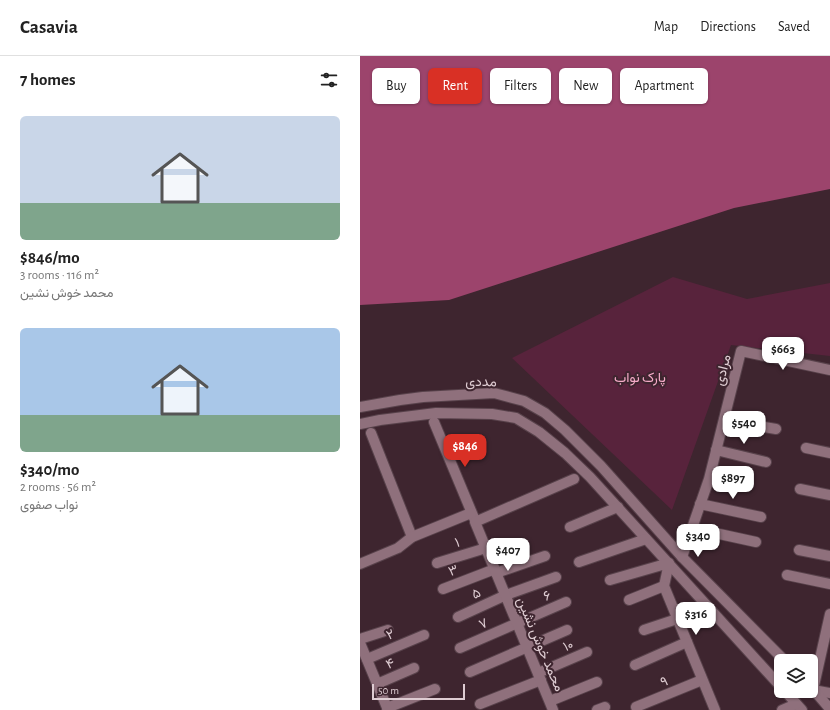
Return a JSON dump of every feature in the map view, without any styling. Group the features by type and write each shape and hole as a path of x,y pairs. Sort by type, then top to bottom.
{"street":[{"name":"مرادی","path":"682,558 708,479 741,351 830,370"},
{"name":"مددی","path":"360,407 408,399 494,393 524,400 545,413 565,430 601,466 682,558 778,654"},
{"path":"360,424 436,413 492,414 516,418 539,432 565,453 590,477 774,679"},
{"path":"724,420 776,429"},
{"name":"محمد خوش نشین","path":"434,422 552,705"},
{"path":"371,433 412,537"},
{"path":"806,448 830,454"},
{"path":"716,450 766,462"},
{"path":"590,477 601,466"},
{"path":"360,564 398,548 412,537 473,518 574,480"},
{"path":"800,489 830,495"},
{"path":"700,504 761,517"},
{"path":"570,527 618,507"},
{"path":"692,528 756,542"},
{"path":"579,562 646,539"},
{"name":"۱","path":"437,563 486,548"},
{"path":"799,550 830,556"},
{"path":"495,571 545,556"},
{"path":"610,580 669,563"},
{"path":"669,563 664,586 715,710"},
{"name":"۳","path":"443,589 495,571"},
{"path":"787,575 830,584"},
{"path":"506,595 556,577"},
{"path":"629,600 664,586"},
{"name":"۵","path":"458,617 506,595"},
{"name":"۶","path":"517,624 566,602"},
{"path":"818,663 830,614"},
{"path":"644,630 677,619"},
{"name":"۷","path":"460,648 517,624"},
{"path":"360,639 388,630"},
{"path":"470,672 567,630"},
{"name":"۲","path":"367,659 424,634"},
{"path":"635,665 687,642"},
{"path":"360,643 388,709 435,689"},
{"name":"۱۰","path":"480,704 587,652"},
{"name":"۴","path":"377,684 414,668"},
{"name":"۹","path":"636,707 702,680"},
{"path":"552,705 596,682"},
{"path":"818,690 830,693"},
{"path":"818,695 830,709"},
{"path":"791,698 799,707"},
{"path":"782,710 799,707"}],"green space":[{"name":"پارک نواب","path":"673,277 747,299 830,283 830,356 731,345 672,510 512,358"}],"shaded area":[{"path":"360,56 830,56 830,189 734,208 449,300 360,305"}]}
